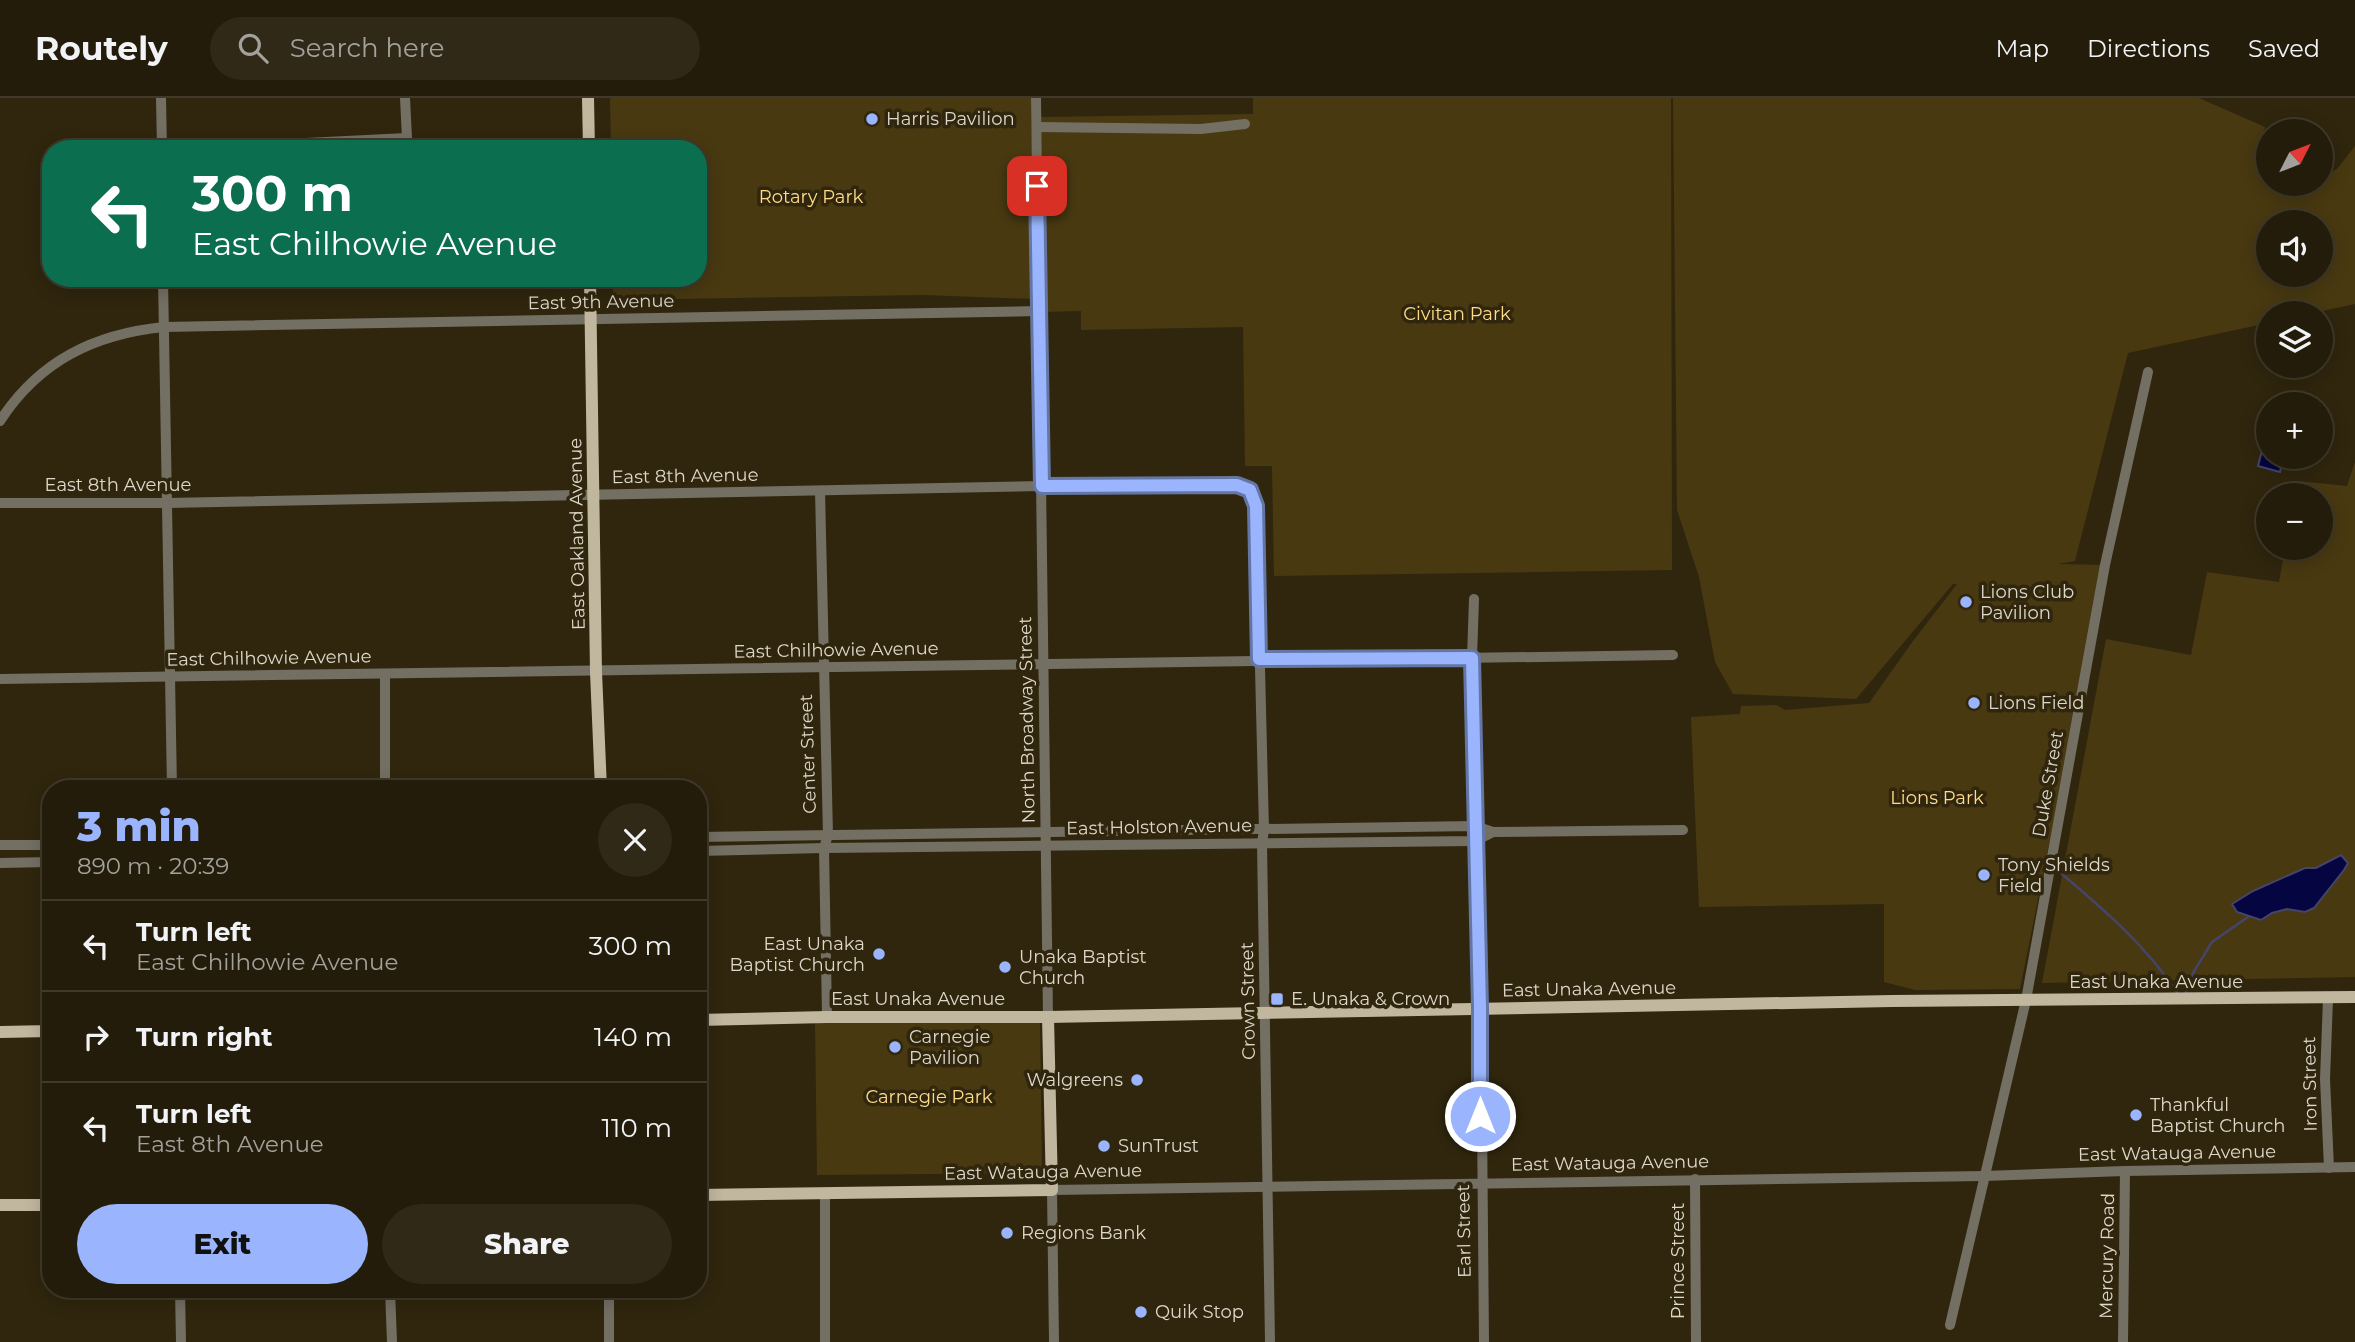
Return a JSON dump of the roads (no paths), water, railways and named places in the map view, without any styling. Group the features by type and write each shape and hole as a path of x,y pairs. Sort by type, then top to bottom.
{"main road":[{"path":"588,98 589,140"},
{"name":"East Oakland Avenue","path":"590,287 596,672 601,780"},
{"name":"East Unaka Avenue","path":"707,1020 1048,1017 2026,1000 2355,998"},
{"name":"North Broadway Street","path":"1048,1017 1052,1190"},
{"path":"0,1032 42,1031"},
{"name":"East Watauga Avenue","path":"707,1195 1052,1190"},
{"path":"0,1205 42,1205"}],"street":[{"path":"160,98 162,140"},
{"path":"366,140 407,138 405,98"},
{"name":"North Broadway Street","path":"1036,98 1048,1017"},
{"path":"1037,127 1201,129 1245,124"},
{"path":"163,287 172,780"},
{"name":"East 9th Avenue","path":"0,421 33,381 68,354 121,333 164,327 1039,311"},
{"name":"Duke Street","path":"1950,1325 2026,1000 2105,565 2148,372"},
{"name":"East 8th Avenue","path":"0,503 167,503 1042,486 1244,486"},
{"name":"Crown Street","path":"1244,486 1253,496 1256,506 1264,830 1262,843 1270,1342"},
{"name":"Center Street","path":"820,491 828,835 824,848 827,1017"},
{"name":"Earl Street","path":"1474,599 1472,658 1484,1342"},
{"name":"East Chilhowie Avenue","path":"0,679 1673,655"},
{"path":"385,674 385,780"},
{"name":"East Holston Avenue","path":"707,837 1475,826 1493,832 1683,830"},
{"name":"East Holston Avenue","path":"707,851 1475,841 1493,832"},
{"path":"0,845 42,845"},
{"path":"0,863 42,862"},
{"name":"Iron Street","path":"2328,999 2325,1079 2329,1168"},
{"name":"East Watauga Avenue","path":"1052,1190 1984,1176 2355,1167"},
{"name":"Mercury Road","path":"2123,1342 2125,1171"},
{"name":"Prince Street","path":"1695,1179 1696,1342"},
{"name":"North Broadway Street","path":"1052,1190 1054,1342"},
{"path":"825,1192 825,1342"},
{"path":"180,1298 181,1342"},
{"path":"390,1298 392,1342"},
{"path":"609,1298 609,1342"}],"waterway":[{"path":"2056,869 2137,942 2178,994"},
{"path":"2186,993 2193,973 2212,942 2248,917"}],"place":[{"name":"Harris Pavilion","path":"872,119"},
{"name":"Lions Club Pavilion","path":"1966,602"},
{"name":"Lions Field","path":"1974,703"},
{"name":"Tony Shields Field","path":"1984,875"},
{"name":"East Unaka Baptist Church","path":"879,954"},
{"name":"Unaka Baptist Church","path":"1005,967"},
{"name":"E. Unaka & Crown","path":"1277,999"},
{"name":"Carnegie Pavilion","path":"895,1047"},
{"name":"Walgreens","path":"1137,1080"},
{"name":"Thankful Baptist Church","path":"2136,1115"},
{"name":"SunTrust","path":"1104,1146"},
{"name":"Regions Bank","path":"1007,1233"},
{"name":"Quik Stop","path":"1141,1312"}],"park label":[{"name":"Rotary Park","path":"811,197"},
{"name":"Civitan Park","path":"1457,314"},
{"name":"Lions Park","path":"1937,798"},
{"name":"Carnegie Park","path":"929,1097"}]}
